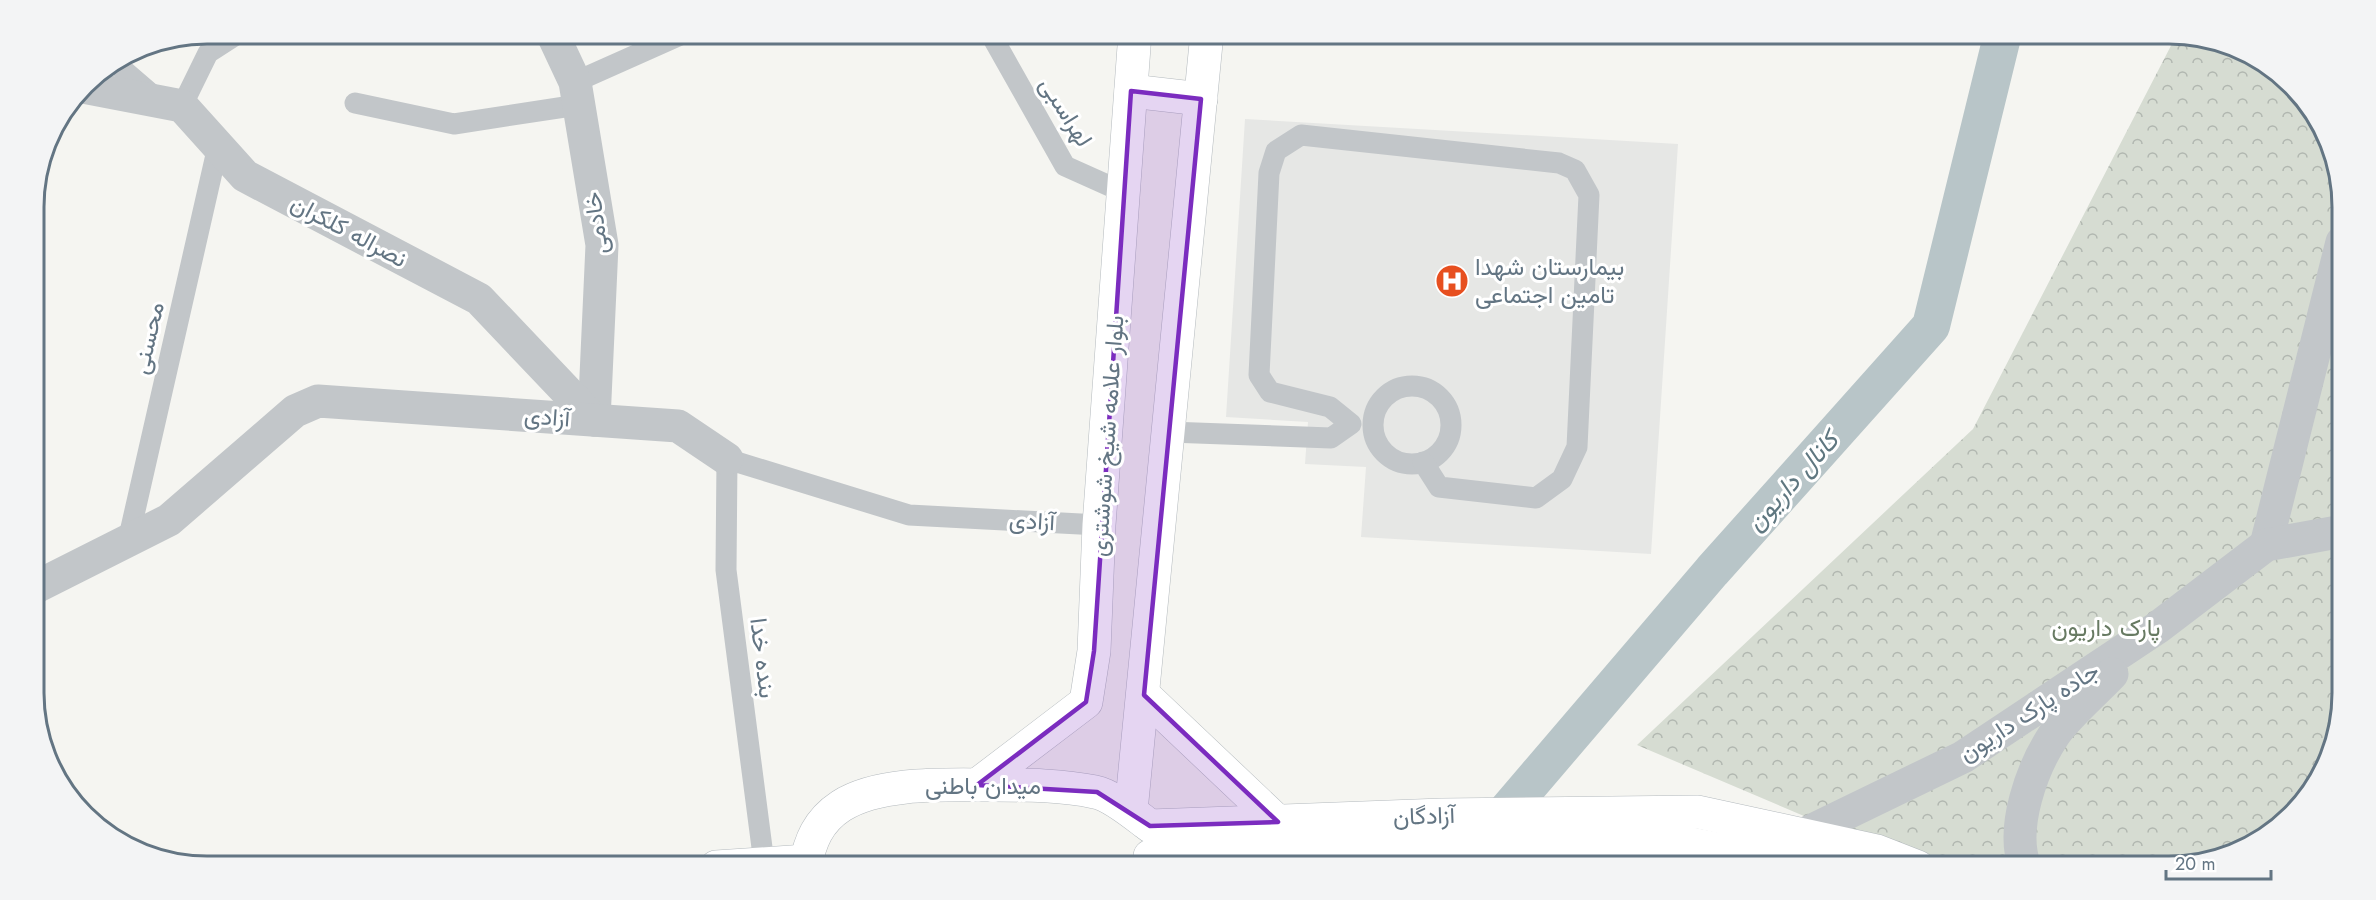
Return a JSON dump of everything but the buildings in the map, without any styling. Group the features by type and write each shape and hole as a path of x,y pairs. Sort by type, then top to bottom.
{"main road":[{"path":"1145,840 1144,695 1206,43"},
{"name":"بلوار علامه شیخ شوشتری","path":"977,785 1086,702 1095,651 1099,525 1134,44"},
{"path":"1131,91 1201,99"},
{"path":"1144,695 1278,822"},
{"name":"میدان باطنی","path":"807,856 810,841 824,820 842,805 867,795 915,786 1041,786 1098,792 1145,840"},
{"name":"آزادگان","path":"1145,840 1278,822 1442,815 1698,812 1877,851 1890,856"},
{"name":"آزادگان","path":"1145,840 1405,842 1665,839 1752,856"}],"street":[{"name":"خادمی","path":"556,44 576,94 602,245 594,420"},
{"path":"94,89 171,104"},
{"name":"نصراله کلکران","path":"171,104 218,146 245,176 479,300 594,420"},
{"path":"2266,545 2332,282"},
{"name":"آزادی","path":"44,583 169,520 295,411 318,401 678,426 727,459"},
{"name":"جاده پارک داریون","path":"1800,836 1963,757 2157,628 2266,545 2332,533"},
{"path":"2021,856 2021,818 2033,776 2055,734 2157,628"}],"lane":[{"path":"121,67 171,104 208,53 222,44"},
{"path":"356,103 454,124 576,94 666,44"},
{"name":"لهراسبی","path":"996,44 1065,166 1124,192"},
{"path":"1374,427 1351,424 1330,407 1270,392 1259,375 1269,173 1276,151 1301,135 1559,163 1575,171 1589,195 1577,447 1562,479 1536,498 1439,487 1423,462"},
{"name":"محسنی","path":"128,541 218,146"},
{"path":"1403,387 1425,387 1443,400 1452,421 1448,443 1433,459 1411,465 1389,458 1376,440 1374,427 1373,418 1383,398 1403,387"},
{"path":"1169,432 1330,438 1351,424"},
{"name":"آزادی","path":"727,459 909,515 1099,525"},
{"name":"بنده خدا","path":"727,459 726,570 763,856"},
{"path":"1652,856 1665,839"}],"highlighted area":[{"path":"1131,91 1201,99 1144,695 1278,822 1150,826 1097,792 977,785 1086,702 1094,651"}],"shaded area":[{"name":"بیمارستان شهدا تامین اجتماعی","path":"1245,119 1678,144 1651,554 1361,537 1366,467 1305,464 1308,422 1226,417"}],"green space":[{"name":"پارک داریون","path":"2172,43 2222,52 2242,60 2277,84 2292,99 2316,134 2327,164 2331,185 2332,694 2327,736 2316,766 2299,793 2269,823 2232,844 2212,851 2181,856 1898,856 1637,745 1973,429"}],"waterway":[{"name":"کانال داریون","path":"1468,856 1712,571 1931,326 2001,43"}],"place":[{"name":"بیمارستان شهدا تامین اجتماعی","path":"1452,281"}]}
